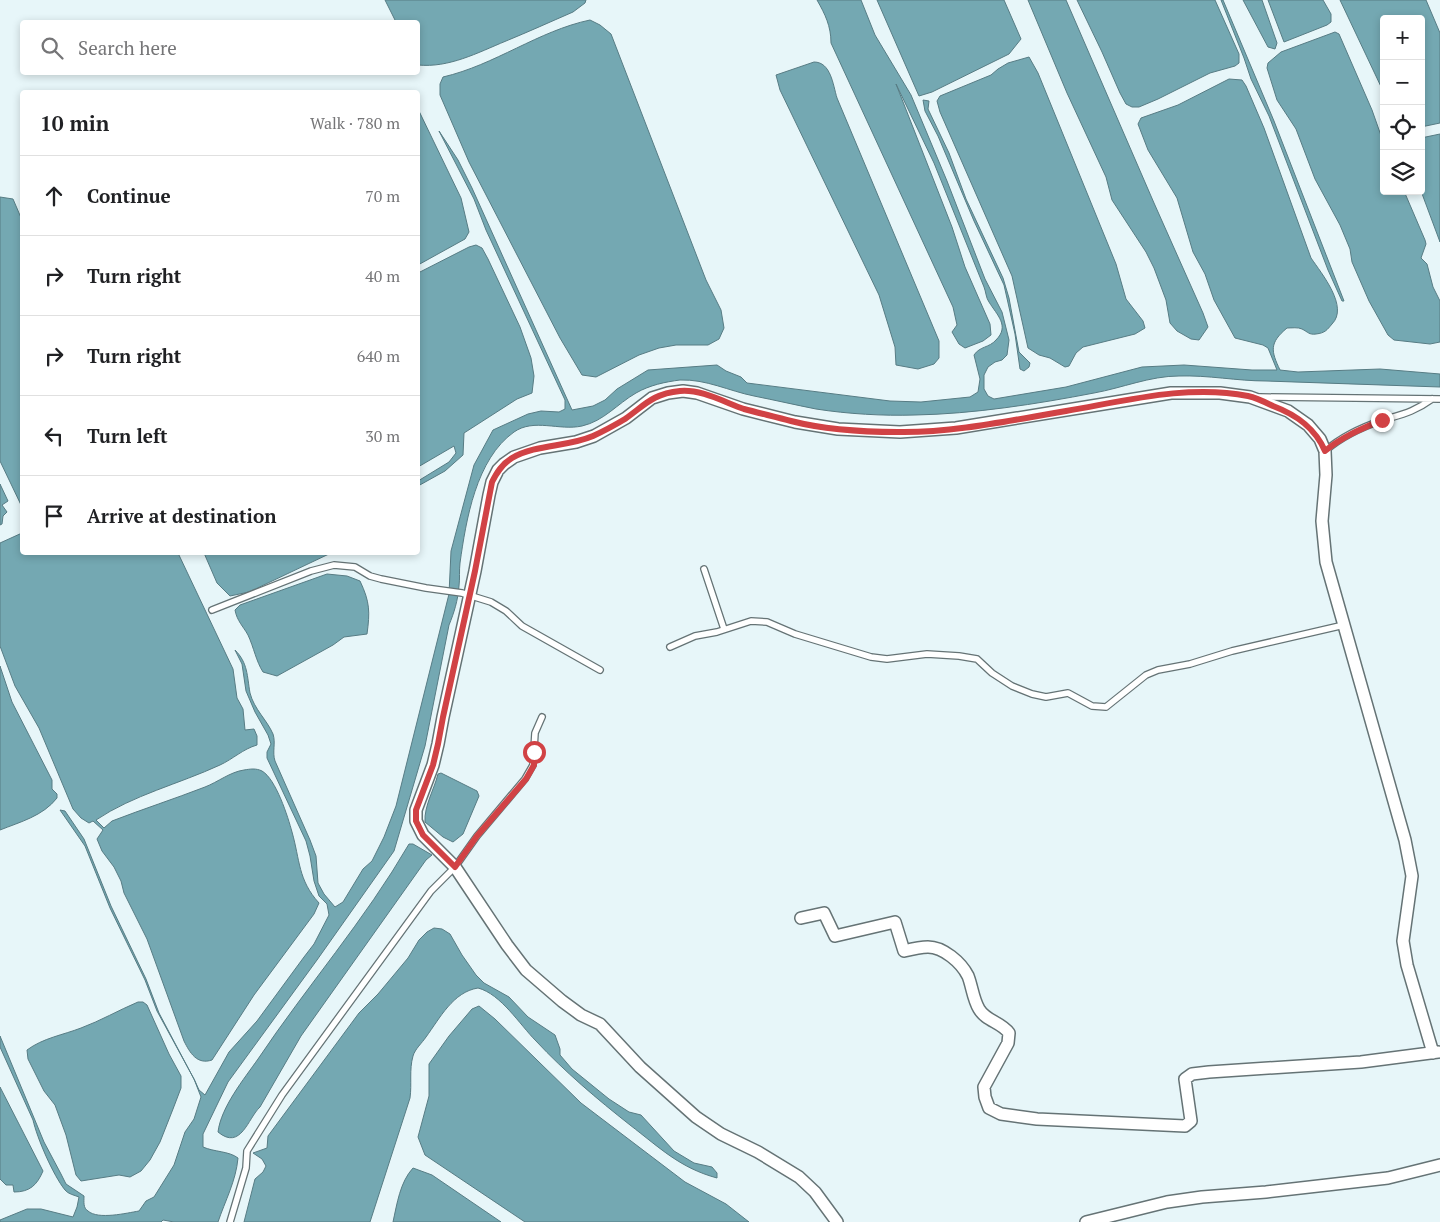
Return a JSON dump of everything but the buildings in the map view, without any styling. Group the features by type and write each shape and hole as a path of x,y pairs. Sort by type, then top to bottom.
{"street":[{"path":"801,918 824,912 835,936 895,922 904,950 929,947 938,949 954,958 967,974 979,1010 990,1020 1006,1028 1010,1033 1008,1043 984,1087 989,1108 1001,1114 1037,1118 1185,1126 1191,1121 1185,1079 1192,1074 1361,1062 1436,1053 1407,965 1402,940 1412,876 1405,840 1326,562 1323,529 1323,499 1326,475 1325,451 1320,439 1308,425 1288,411 1250,397 1220,393 1171,393 956,428 900,432 838,429 795,422 697,393 683,391 652,398 626,418 594,436 576,442 540,448 525,453 514,457 498,470 492,482 466,594 438,744 433,765 420,797 416,821 423,835 455,867 526,970 575,1010 600,1024 640,1067 696,1117 721,1134 758,1152 799,1177 814,1192 837,1222"},
{"path":"1086,1222 1167,1202 1388,1178 1440,1166"}],"lane":[{"path":"1250,397 1440,399"},
{"path":"1325,451 1335,442 1356,431 1382,420 1405,415 1432,399"},
{"path":"212,610 311,571 334,565 355,567 370,576 381,579 466,594 491,602 506,611 522,626 600,670"},
{"path":"704,569 724,630"},
{"path":"670,647 695,636 724,630 751,620 767,622 795,634 871,657 886,658 927,654 978,659 992,673 1012,686 1032,694 1046,696 1068,693 1092,706 1106,707 1146,675 1158,670 1190,664 1232,651 1344,625"},
{"path":"230,1222 246,1168 247,1151 282,1095 431,891 455,867 477,836 526,779 534,765 535,733 542,717"}],"water":[{"path":"385,0 586,0 585,3 573,12 463,59 441,64 420,65 420,20 395,20"},
{"path":"817,0 861,0 875,35 911,95 985,279 1002,312 1009,340 1007,355 1002,360 988,367 984,375 984,389 988,396 994,399 1066,387 1142,367 1184,365 1277,370 1268,348 1235,338 1214,300 1205,274 1193,252 1177,198 1148,150 1138,124 1141,118 1178,105 1229,79 1242,80 1264,128 1311,258 1327,281 1336,300 1336,317 1324,332 1312,334 1300,328 1287,328 1277,338 1273,348 1280,370 1298,372 1380,369 1440,374 1440,387 1255,381 1190,376 1168,377 1147,380 1105,391 1005,408 959,413 891,415 816,409 745,394 699,381 680,380 658,384 641,390 590,424 573,427 538,425 522,428 514,432 490,458 475,492 460,563 458,596 449,625 425,746 394,851 228,1082 203,1134 203,1147 238,1158 233,1183 218,1222 174,1222 163,1220 161,1222 0,1222 0,1220 27,1209 41,1209 73,1217 79,1197 65,1190 46,1156 33,1120 0,1047 0,1036 44,1142 66,1184 84,1196 86,1210 93,1214 113,1215 139,1211 146,1201 154,1197 174,1165 185,1132 194,1119 201,1097 194,1079 199,1090 205,1095 229,1052 257,1021 314,944 329,915 327,904 319,896 314,881 306,841 267,758 267,752 271,744 246,691 242,664 235,650 245,665 252,699 273,734 275,761 316,856 318,883 335,907 343,902 363,869 372,861 396,806 449,594 451,551 474,465 493,430 528,414 541,411 559,412 565,409 565,400 486,230 474,199 439,131 458,160 472,188 572,410 593,406 605,400 617,389 648,370 717,365 741,377 747,383 890,401 921,402 970,397 978,392 980,379 974,355 996,340 1000,335 1002,330 1001,321 987,299 984,287 934,163 896,84 952,227 965,267 990,324 991,335 983,341 965,348 959,344 952,332 957,325 953,307 831,43 827,20"},
{"path":"877,0 1004,0 1021,39 1009,54 932,92 919,96"},
{"path":"1028,0 1066,0 1203,313 1208,327 1199,340 1191,339 1177,331 1170,323 1166,300 1154,268 1146,252 1112,200 1106,177 1067,93"},
{"path":"1077,0 1215,0 1239,54 1239,63 1235,66 1210,73 1139,107 1132,107 1126,104 1120,93"},
{"path":"1221,0 1223,0 1274,121 1344,301 1342,301 1328,270 1269,116 1251,79"},
{"path":"1243,0 1262,0 1277,43 1275,49 1268,47"},
{"path":"1268,0 1323,0 1331,14 1331,22 1284,42"},
{"path":"1340,0 1426,0 1440,33 1440,123 1425,126 1425,15 1380,15 1380,85"},
{"path":"590,20 611,34 706,280 721,310 724,328 719,339 708,345 676,345 659,348 639,355 596,377 582,375 560,338 469,162 440,95 440,84 443,77 481,65 552,32"},
{"path":"1335,32 1339,34 1380,133 1380,195 1406,195 1425,240 1426,244 1421,258 1427,264 1433,287 1440,301 1440,342 1430,344 1394,340 1388,335 1369,301 1352,262 1350,249 1340,225 1315,179 1296,129 1277,100 1267,68 1268,63 1281,52"},
{"path":"1029,57 1038,73 1116,264 1126,299 1143,321 1145,328 1135,334 1083,347 1076,353 1069,366 1065,367 1028,348 1012,276 940,112 937,101 940,96 991,75 1008,63"},
{"path":"814,62 820,63 828,70 837,98 939,341 939,358 934,364 918,369 896,365 895,347 879,295 780,90 776,75"},
{"path":"923,100 929,101 928,109 949,153 966,199 1003,278 1009,298 1019,352 1030,363 1029,367 1024,371 1020,369 1015,334 1004,285 974,221 938,136 925,111"},
{"path":"420,113 461,198 469,232 465,239 420,264"},
{"path":"1440,134 1440,242 1422,195 1425,195 1425,137"},
{"path":"0,197 13,199 20,215 20,503 0,461"},
{"path":"476,245 482,248 520,327 531,358 534,376 532,393 517,399 464,433 463,455 445,471 420,485 420,480 449,462 456,453 454,446 420,466 420,272"},
{"path":"0,484 8,501 2,505 7,512 3,516 2,524 0,525"},
{"path":"20,534 20,555 179,555 233,669 237,698 243,709 245,730 254,729 257,736 257,745 225,763 125,804 96,820 104,828 112,821 248,769 262,771 277,790 290,825 303,878 319,903 314,914 254,995 212,1060 202,1061 195,1057 184,1041 147,939 124,893 121,881 114,867 102,851 97,839 103,830 93,821 89,823 81,818 73,809 39,728 15,686 0,646 0,543"},
{"path":"205,555 327,555 249,592 230,596 217,583"},
{"path":"327,574 347,576 360,581 366,595 368,607 367,634 344,637 277,676 263,672 248,635 235,610 240,605"},
{"path":"0,666 12,702 52,780 52,789 57,794 57,798 38,814 0,830"},
{"path":"441,773 477,791 479,796 463,834 453,842 443,837 425,822 428,804 438,774"},
{"path":"60,810 65,811 84,839 111,906 146,979 159,1013 192,1075 157,1011 145,980 110,908 85,846"},
{"path":"409,844 413,844 432,855 426,860 301,1036 260,1107 243,1131 233,1138 226,1137 218,1132 228,1103 240,1084 355,926"},
{"path":"434,928 442,929 450,934 462,955 484,983 509,997 528,1017 555,1035 560,1055 572,1069 609,1099 629,1112 641,1115 674,1151 694,1163 712,1167 717,1173 717,1178 681,1163 630,1125 558,1064 502,1003 486,991 478,988 469,990 454,1000 414,1053 411,1066 410,1098 370,1222 244,1222 255,1179 263,1172 266,1166 262,1159 253,1153 267,1148 268,1136 359,1013 378,994 408,958 419,940"},
{"path":"138,1002 143,1002 147,1005 181,1076 181,1088 160,1142 141,1171 130,1177 119,1175 81,1181 76,1175 66,1135 55,1105 44,1091 28,1059 27,1050 40,1042 88,1025"},
{"path":"479,1006 495,1019 581,1103 685,1182 726,1204 749,1222 525,1222 425,1155 418,1137 429,1096 429,1064 472,1009"},
{"path":"0,1087 43,1171 35,1184 24,1191 14,1192 13,1185 6,1185 0,1179"},
{"path":"413,1168 432,1175 501,1222 393,1222 402,1186"}],"route":[{"path":"534,752 534,765 526,779 477,836 455,867 423,835 416,821 416,810 433,765 438,744 486,519 492,482 498,470 514,457 540,448 576,442 594,436 626,418 652,398 683,391 697,393 795,422 838,429 900,432 956,428 1171,393 1220,393 1250,397 1288,411 1308,425 1320,439 1325,451 1335,442 1382,420"}]}
